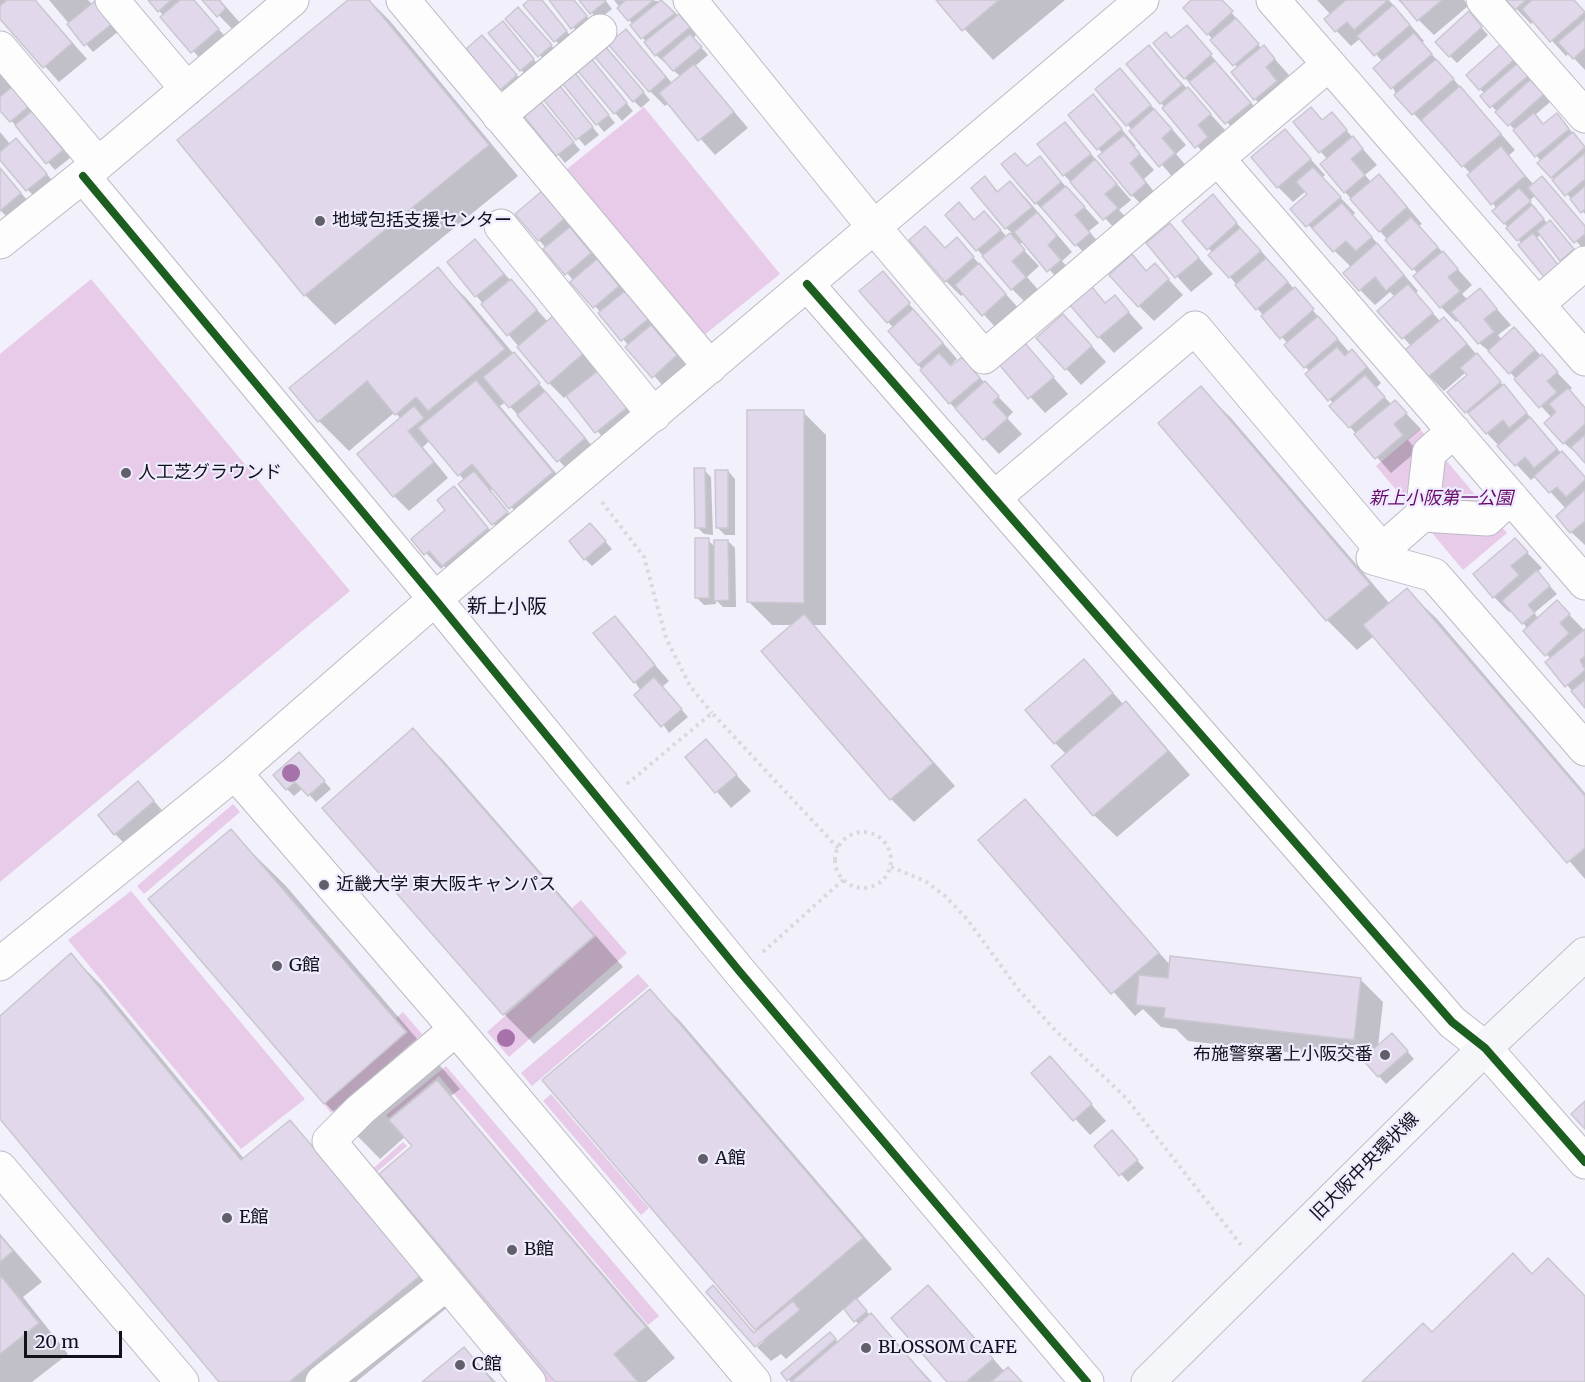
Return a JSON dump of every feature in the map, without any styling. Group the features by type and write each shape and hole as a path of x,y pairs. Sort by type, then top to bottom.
{"main road":[{"name":"旧大阪中央環状線","path":"1148,1382 1485,1048 1585,954"}],"street":[{"path":"112,0 187,89"},
{"path":"1,240 90,170 292,0"},
{"path":"403,0 710,367"},
{"path":"690,0 873,226 984,357 1328,65"},
{"path":"0,964 235,773 435,599 1142,0"},
{"path":"1273,0 1585,359"},
{"path":"1483,0 1585,116"},
{"path":"500,116 600,31"},
{"path":"0,48 90,170 435,599 740,972 1087,1382"},
{"path":"1218,159 1585,583"},
{"path":"501,226 654,415"},
{"path":"1538,304 1585,263"},
{"path":"807,284 1452,1022 1485,1048 1585,1162"},
{"path":"994,498 1195,328 1382,550"},
{"path":"1454,431 1429,453 1422,515 1373,558 1434,575 1585,749"},
{"path":"1422,515 1487,519 1511,497"},
{"path":"235,773 456,1029 754,1382"},
{"path":"456,1029 360,1110 328,1141 529,1382"},
{"path":"0,1168 182,1382"},
{"path":"322,1382 446,1284"}],"path":[{"path":"582,476 644,557 666,638 690,686 712,713 838,848"},
{"path":"604,803 712,713"},
{"path":"859,832 872,833 884,841 890,853 891,867 884,879 872,887 857,887 843,880 835,860 838,848 846,838 859,832"},
{"path":"891,867 925,880 968,919 1018,989 1053,1028 1127,1099 1232,1235 1262,1269"},
{"path":"740,972 843,880"}],"green space":[{"path":"644,107 780,274 703,336 567,169"},
{"name":"人工芝グラウンド","path":"91,279 350,591 0,882 0,354"},
{"name":"新上小阪第一公園","path":"1420,429 1507,533 1463,570 1376,466"},
{"path":"233,804 240,812 144,894 137,886"},
{"path":"131,891 305,1099 241,1149 68,940"},
{"path":"581,900 627,953 509,1057 487,1032 596,936 572,908"},
{"path":"638,974 649,986 532,1086 521,1073"},
{"path":"403,1012 422,1034 331,1113 324,1104 408,1032 396,1018"},
{"path":"446,1066 659,1316 648,1325 439,1076 389,1118 386,1115"},
{"path":"551,1094 649,1208 641,1215 543,1101"},
{"path":"403,1142 407,1146 377,1172 554,1382 547,1382 369,1172"}],"building":[{"path":"7,0 35,0 72,43 43,68 0,19 0,6"},
{"path":"148,0 171,0 158,12"},
{"path":"180,0 194,0 219,29 191,53 160,17"},
{"path":"202,0 219,0 226,8 217,17"},
{"name":"地域包括支援センター","path":"348,0 369,0 489,145 304,296 177,140"},
{"path":"529,0 542,0 567,31 554,42 523,5"},
{"path":"549,0 574,0 587,16 571,29"},
{"path":"579,0 605,0 606,1 590,14"},
{"path":"626,0 654,0 628,21 617,8"},
{"path":"661,0 675,13 641,39 630,25"},
{"path":"936,0 999,0 962,31"},
{"path":"1191,0 1222,0 1233,11 1207,35 1183,8"},
{"path":"1346,0 1388,0 1354,30 1347,22 1335,32 1324,19"},
{"path":"1400,0 1442,0 1417,21"},
{"path":"1506,0 1526,0 1515,10"},
{"path":"1532,0 1574,0 1585,12 1550,42 1522,9"},
{"path":"95,1 113,23 84,46 67,24"},
{"path":"1393,5 1410,25 1374,56 1357,36"},
{"path":"518,7 552,45 538,57 505,19"},
{"path":"1469,11 1482,27 1449,57 1435,42"},
{"path":"679,14 690,27 655,56 644,42"},
{"path":"1236,18 1259,44 1233,66 1210,40"},
{"path":"1585,19 1585,48 1573,59 1558,42"},
{"path":"503,21 534,59 520,71 488,33"},
{"path":"1187,25 1212,54 1184,79 1153,43 1166,32 1171,38"},
{"path":"626,29 666,77 649,92 608,44"},
{"path":"1414,33 1432,54 1391,89 1373,68"},
{"path":"690,34 702,47 673,71 662,58"},
{"path":"482,35 517,75 500,90 466,49"},
{"path":"1501,44 1515,59 1479,90 1466,75"},
{"path":"1149,45 1182,85 1160,104 1126,64"},
{"path":"1264,45 1275,59 1266,67 1277,81 1254,100 1231,72"},
{"path":"605,46 644,92 633,102 594,56"},
{"path":"591,58 627,103 614,114 577,70"},
{"path":"1436,59 1454,79 1412,115 1394,95"},
{"path":"1215,61 1251,103 1225,124 1189,82"},
{"path":"1518,63 1529,75 1490,108 1480,96"},
{"path":"694,64 734,112 698,141 659,93"},
{"path":"1120,68 1151,105 1126,126 1095,89"},
{"path":"575,73 609,115 596,125 562,83"},
{"path":"1530,80 1544,94 1508,126 1495,112"},
{"path":"560,86 593,127 576,140 543,99"},
{"path":"1460,86 1501,134 1462,167 1421,120"},
{"path":"12,87 29,106 10,122 0,111 0,97"},
{"path":"1188,87 1211,114 1198,125 1208,137 1195,148 1162,108"},
{"path":"1093,94 1122,129 1097,150 1068,115"},
{"path":"540,101 574,142 556,156 523,115"},
{"path":"1311,107 1322,120 1332,112 1347,130 1319,153 1293,122"},
{"path":"1154,109 1172,129 1162,138 1175,153 1159,167 1129,131"},
{"path":"32,111 63,150 46,164 15,125"},
{"path":"1534,113 1543,124 1557,113 1569,129 1535,157 1513,130"},
{"path":"1065,122 1091,154 1063,176 1037,144"},
{"path":"1285,129 1311,159 1277,188 1251,157"},
{"path":"1573,132 1585,147 1551,178 1537,163"},
{"path":"1124,135 1140,154 1130,163 1146,183 1131,196 1098,156"},
{"path":"1353,136 1363,149 1351,159 1365,175 1344,193 1320,164"},
{"path":"16,138 47,174 26,191 0,160 0,152"},
{"path":"1501,146 1525,176 1491,205 1467,175"},
{"path":"1015,153 1027,166 1040,156 1061,182 1035,204 1001,164"},
{"path":"1585,153 1585,179 1565,196 1552,180"},
{"path":"1095,159 1117,184 1105,194 1118,208 1103,220 1070,182"},
{"path":"1313,167 1341,197 1306,227 1290,209 1307,194 1296,182"},
{"path":"0,168 21,193 0,211"},
{"path":"1379,174 1407,207 1379,232 1350,199"},
{"path":"985,176 997,192 1010,181 1032,207 1005,229 971,188"},
{"path":"1542,176 1585,226 1585,234 1574,243 1528,188"},
{"path":"1066,186 1085,207 1075,215 1090,233 1075,246 1041,207"},
{"path":"1585,186 1585,209 1581,213 1570,199"},
{"path":"1519,188 1531,201 1504,224 1492,211"},
{"path":"542,191 565,218 538,241 515,214"},
{"path":"1213,194 1237,223 1207,250 1182,221"},
{"path":"959,202 974,220 984,211 1001,230 976,251 945,215"},
{"path":"1342,203 1372,237 1356,251 1346,241 1333,252 1312,228"},
{"path":"1532,205 1544,219 1517,241 1506,228"},
{"path":"1037,212 1057,236 1048,245 1061,260 1047,272 1014,232"},
{"path":"1411,217 1438,247 1412,270 1385,240"},
{"path":"1550,220 1574,249 1560,261 1537,231"},
{"path":"1170,223 1199,258 1175,278 1146,243"},
{"path":"925,226 945,248 957,237 974,257 945,282 909,240"},
{"path":"570,227 591,253 565,275 543,249"},
{"path":"1240,228 1261,251 1229,278 1208,255"},
{"path":"1010,233 1025,250 1012,261 1026,277 1011,290 982,256"},
{"path":"1533,233 1559,266 1545,278 1518,245"},
{"path":"475,239 504,274 475,297 447,262"},
{"path":"1377,243 1404,275 1386,291 1375,277 1359,291 1343,273"},
{"path":"1443,251 1458,269 1448,277 1460,291 1440,308 1413,276"},
{"path":"1132,254 1146,271 1155,263 1169,279 1138,307 1109,275"},
{"path":"1266,258 1288,282 1256,310 1235,285"},
{"path":"597,259 619,286 593,308 570,282"},
{"path":"979,263 1006,294 982,316 955,285"},
{"path":"438,267 505,349 428,411 416,397 395,415 367,381 318,422 289,388"},
{"path":"883,271 910,303 887,323 859,291"},
{"path":"511,279 537,310 507,336 481,304"},
{"path":"1408,284 1433,313 1402,339 1377,311"},
{"path":"1092,287 1105,303 1115,295 1129,312 1098,338 1070,305"},
{"path":"1295,287 1314,309 1280,339 1261,316"},
{"path":"1480,288 1497,309 1484,319 1494,332 1478,344 1451,312"},
{"path":"625,291 648,319 621,341 598,313"},
{"path":"913,309 943,343 918,365 888,331"},
{"path":"1063,314 1092,346 1065,370 1036,338"},
{"path":"553,316 584,353 548,384 517,347"},
{"path":"1318,316 1338,339 1304,368 1284,345"},
{"path":"1444,317 1467,344 1428,377 1405,350"},
{"path":"651,325 677,355 652,378 625,347"},
{"path":"1514,327 1535,350 1509,374 1488,351"},
{"path":"1024,342 1054,377 1028,399 998,363"},
{"path":"1337,347 1345,356 1352,349 1367,367 1328,401 1305,374"},
{"path":"514,352 540,383 509,408 483,377"},
{"path":"939,353 951,366 962,357 980,378 949,404 920,370"},
{"path":"1477,353 1501,382 1465,413 1447,392 1467,375 1460,368"},
{"path":"1542,354 1558,372 1547,381 1557,392 1539,408 1514,379"},
{"path":"600,369 629,406 595,433 566,396"},
{"path":"1365,375 1385,397 1349,428 1329,406"},
{"path":"476,380 553,472 509,509 472,464 458,476 418,428"},
{"path":"985,381 999,396 993,402 1008,418 983,440 955,408"},
{"path":"1504,384 1527,413 1509,428 1503,420 1486,434 1468,413"},
{"path":"1201,386 1370,584 1326,621 1158,423"},
{"path":"1568,388 1585,408 1585,424 1563,444 1544,423 1556,412 1549,404"},
{"path":"545,391 585,438 557,462 517,415"},
{"path":"1395,400 1407,413 1394,424 1403,435 1375,459 1354,434"},
{"path":"414,406 424,418 408,431 434,462 393,497 357,454"},
{"path":"747,410 804,410 804,603 747,602"},
{"path":"1530,417 1557,449 1534,468 1525,457 1515,466 1497,446"},
{"path":"1585,435 1585,463 1571,447"},
{"path":"1562,451 1585,477 1585,480 1566,497 1557,487 1549,493 1534,476"},
{"path":"694,468 705,468 706,528 695,528"},
{"path":"715,470 728,470 728,528 716,528"},
{"path":"474,471 508,512 492,525 458,484"},
{"path":"454,486 488,528 442,566 429,551 424,555 411,539 445,510 437,500"},
{"path":"1585,490 1585,521 1570,533 1556,516"},
{"path":"590,523 606,541 584,560 569,541"},
{"path":"695,538 709,538 709,598 695,598"},
{"path":"1515,538 1528,552 1511,566 1519,575 1493,598 1473,574"},
{"path":"714,540 728,540 729,600 714,601"},
{"path":"1537,570 1550,586 1528,605 1535,613 1522,624 1502,601"},
{"path":"1407,588 1585,796 1585,848 1567,863 1363,625"},
{"path":"1557,600 1570,614 1560,623 1569,633 1545,656 1523,631"},
{"path":"804,614 933,763 890,800 761,651"},
{"path":"615,616 655,665 634,683 593,633"},
{"path":"1585,629 1585,656 1580,660 1585,670 1565,687 1545,662"},
{"path":"1084,659 1113,693 1054,744 1025,710"},
{"path":"654,677 682,709 661,727 634,695"},
{"path":"1585,680 1585,708 1571,691"},
{"path":"1126,701 1168,751 1093,816 1051,766"},
{"path":"413,728 594,936 503,1015 322,808"},
{"path":"706,739 737,775 715,793 685,757"},
{"path":"299,752 325,781 308,796 295,782 286,790 273,775"},
{"path":"138,781 154,801 114,835 98,815"},
{"path":"1025,799 1159,953 1111,994 978,840"},
{"name":"G館","path":"231,829 406,1032 324,1104 148,899"},
{"name":"E館","path":"71,953 241,1160 290,1120 421,1275 289,1382 219,1382 0,1119 0,1016"},
{"path":"1170,956 1361,978 1354,1040 1164,1018 1165,1008 1136,1005 1139,975 1168,978"},
{"name":"A館","path":"650,989 863,1238 755,1330 542,1080"},
{"name":"布施警察署上小阪交番","path":"1392,1033 1408,1051 1378,1077 1362,1059"},
{"path":"1050,1056 1092,1104 1073,1121 1031,1073"},
{"name":"B館","path":"437,1080 646,1327 614,1354 638,1382 555,1382 379,1174 412,1146 389,1120"},
{"path":"1585,1101 1585,1129 1571,1114"},
{"path":"1112,1130 1138,1160 1119,1176 1094,1146"},
{"path":"0,1235 13,1251 0,1262"},
{"path":"1513,1253 1532,1274 1548,1258 1585,1296 1585,1382 1362,1382 1423,1323 1432,1332"},
{"path":"0,1275 39,1323 0,1354"},
{"path":"713,1285 754,1333 793,1301 800,1310 755,1347 706,1292"},
{"path":"928,1285 993,1359 966,1382 947,1382 891,1318"},
{"path":"856,1298 867,1311 854,1322 844,1309"},
{"name":"BLOSSOM CAFE","path":"871,1313 930,1382 791,1382"},
{"path":"830,1332 836,1339 787,1381 781,1373"},
{"name":"C館","path":"464,1347 493,1382 422,1382"},
{"path":"1008,1367 1022,1382 991,1382"}],"cycle path":[{"path":"83,176 435,599 740,972 1087,1382"},
{"path":"807,284 1452,1022 1485,1048 1585,1162"}],"place":[{"name":"地域包括支援センター","path":"320,221"},
{"name":"人工芝グラウンド","path":"126,473"},
{"name":"近畿大学 東大阪キャンパス","path":"324,885"},
{"name":"G館","path":"277,966"},
{"name":"布施警察署上小阪交番","path":"1385,1055"},
{"name":"A館","path":"703,1159"},
{"name":"E館","path":"227,1218"},
{"name":"B館","path":"512,1250"},
{"name":"BLOSSOM CAFE","path":"866,1348"},
{"name":"C館","path":"460,1365"}],"district":[{"name":"新上小阪","path":"507,607"}]}
